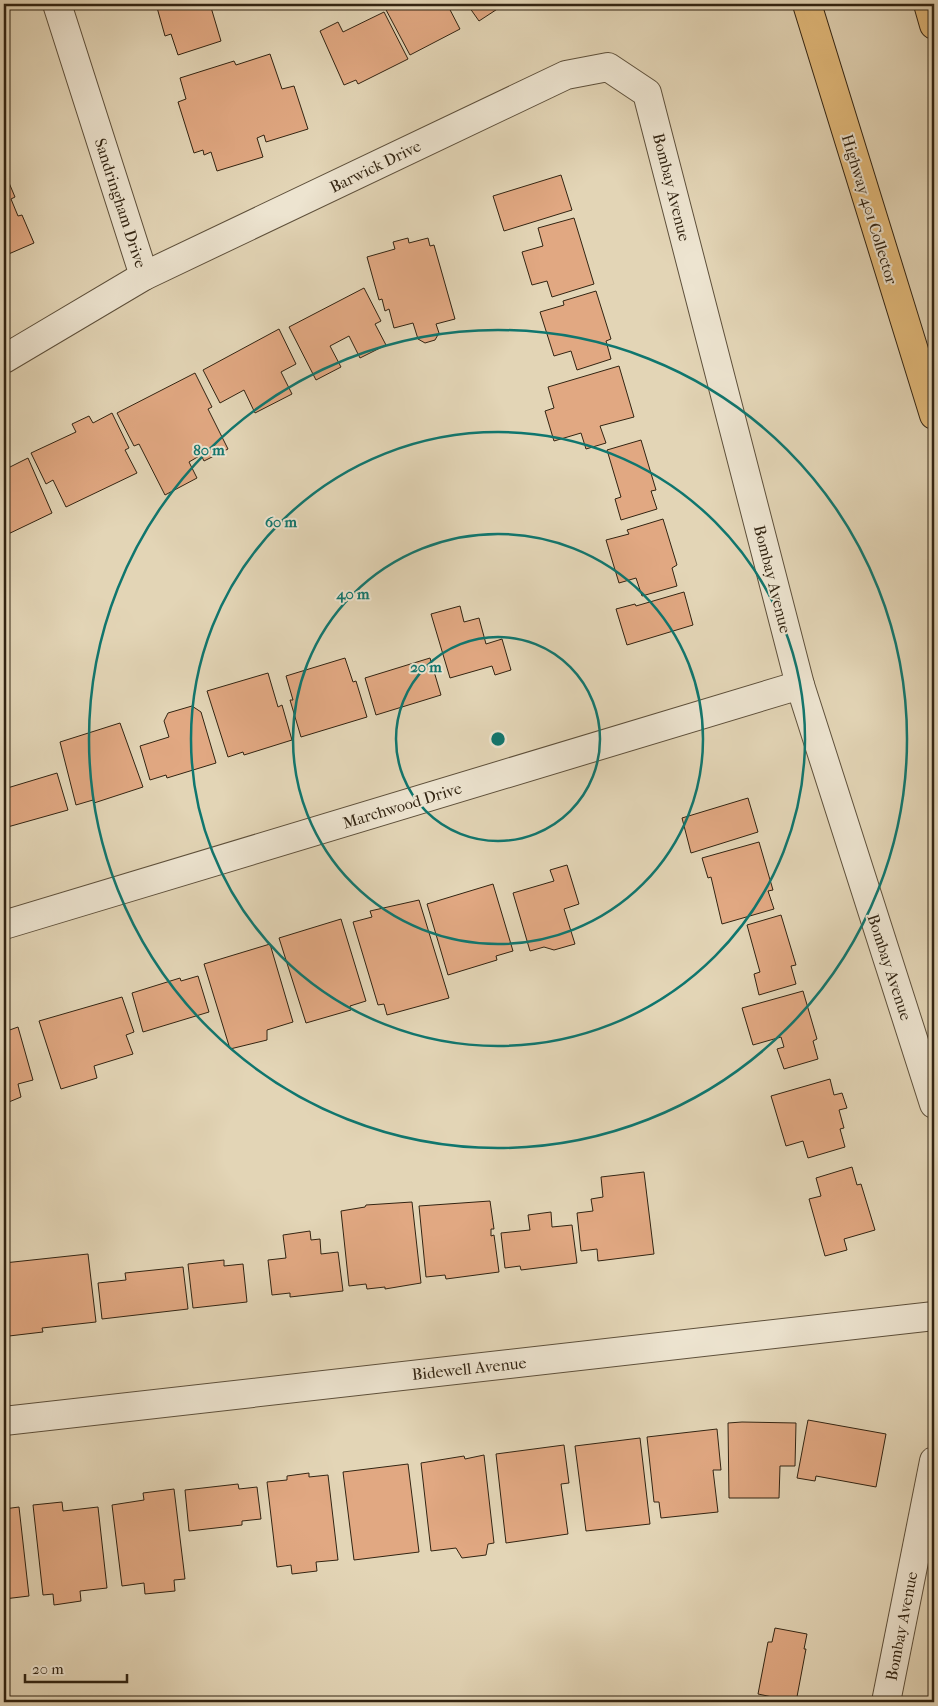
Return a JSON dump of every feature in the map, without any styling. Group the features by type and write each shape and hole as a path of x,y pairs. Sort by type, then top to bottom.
{"highway":[{"name":"Highway 401 Collector","path":"807,4 934,415"},
{"path":"928,4 934,25"}],"street":[{"name":"Sandringham Drive","path":"4,359 144,276 57,4"},
{"name":"Barwick Drive","path":"144,276 566,75 608,67"},
{"name":"Bombay Avenue","path":"608,67 647,93 800,685 934,1104"},
{"name":"Marchwood Drive","path":"4,925 800,685"},
{"name":"Bidewell Avenue","path":"4,1421 934,1316"},
{"name":"Bombay Avenue","path":"886,1702 934,1462"}],"building":[{"path":"156,4 210,4 221,41 178,55 171,34 165,36"},
{"path":"389,4 447,4 460,29 410,55 384,6"},
{"path":"467,4 505,4 479,21"},
{"path":"384,12 408,59 358,84 356,80 344,85 320,31 338,22 343,32"},
{"path":"270,54 282,89 294,86 308,129 266,142 264,135 257,138 263,157 217,171 211,152 204,155 203,150 194,153 178,102 186,99 180,78 234,61 236,65"},
{"path":"4,157 8,168 4,171"},
{"path":"4,171 15,197 11,199 18,216 22,215 34,243 4,256"},
{"path":"561,175 572,210 504,231 493,196"},
{"path":"574,218 594,284 552,297 547,281 532,285 522,252 543,246 538,228"},
{"path":"408,238 409,243 428,238 430,246 434,245 455,319 436,324 439,333 435,340 425,343 418,339 413,323 394,328 389,309 385,311 382,299 379,300 367,257 395,249 393,242"},
{"path":"364,288 381,321 375,324 386,345 360,358 349,336 330,346 341,367 316,380 289,327"},
{"path":"596,291 611,339 606,341 611,359 577,370 571,351 554,356 540,312 564,305 563,301"},
{"path":"279,329 296,364 281,372 292,394 255,413 244,390 220,403 203,370"},
{"path":"619,366 634,417 600,426 606,443 586,449 581,433 554,441 545,411 554,408 548,387"},
{"path":"195,373 212,407 208,409 228,449 204,461 201,455 189,462 197,478 165,495 139,444 134,446 117,413"},
{"path":"112,413 129,448 125,450 137,473 66,507 53,480 46,484 31,453 76,432 72,424 89,416 93,423"},
{"path":"641,440 656,490 651,491 657,509 621,520 615,499 621,497 607,450"},
{"path":"28,458 52,513 4,536 4,470"},
{"path":"663,519 677,565 672,568 677,586 642,596 636,578 619,583 606,540 629,534 627,530"},
{"path":"684,592 693,625 627,645 616,609 635,604 636,606"},
{"path":"460,606 464,622 479,618 486,644 502,639 511,670 495,675 492,666 450,678 431,614"},
{"path":"345,658 353,682 356,681 367,717 301,737 290,700 293,700 286,676"},
{"path":"430,658 441,695 376,715 365,678"},
{"path":"268,673 278,707 282,705 292,740 244,755 243,752 228,757 207,691"},
{"path":"192,706 201,712 216,763 167,778 166,775 150,780 140,746 169,737 164,721 168,713"},
{"path":"120,723 143,787 94,803 93,800 76,805 60,742"},
{"path":"57,773 68,810 4,828 4,789"},
{"path":"748,798 758,832 691,853 682,818"},
{"path":"759,842 773,890 768,891 774,909 722,924 711,877 708,878 702,858"},
{"path":"567,865 579,904 564,909 575,944 554,950 544,947 530,951 513,893 554,881 550,870"},
{"path":"493,884 513,951 496,956 497,960 448,975 427,904"},
{"path":"419,900 449,998 387,1015 384,1004 378,1005 353,922 372,917 370,911"},
{"path":"781,915 796,965 791,966 796,984 759,995 754,974 760,972 747,925"},
{"path":"341,919 366,1001 350,1006 351,1010 306,1023 279,938"},
{"path":"270,944 293,1022 267,1030 267,1040 230,1049 204,964"},
{"path":"198,976 209,1012 143,1032 132,993 180,978 181,981"},
{"path":"803,991 817,1039 813,1041 818,1059 784,1069 777,1049 784,1047 781,1037 753,1045 742,1008"},
{"path":"122,997 134,1032 126,1035 133,1054 94,1066 97,1078 61,1089 39,1021"},
{"path":"18,1027 33,1080 18,1084 21,1097 4,1104 4,1032"},
{"path":"830,1079 834,1095 842,1093 847,1108 839,1110 844,1128 840,1129 845,1147 808,1158 803,1141 786,1146 771,1096"},
{"path":"852,1167 857,1185 861,1184 875,1230 844,1239 847,1250 825,1256 809,1199 821,1196 816,1178"},
{"path":"644,1172 654,1254 598,1261 597,1249 581,1251 577,1213 593,1211 591,1199 603,1197 601,1177"},
{"path":"490,1201 494,1229 491,1229 491,1236 494,1235 499,1272 446,1279 445,1275 426,1277 419,1206"},
{"path":"412,1202 421,1283 385,1289 385,1287 367,1289 366,1284 349,1286 341,1211 365,1207 366,1205"},
{"path":"551,1212 552,1227 572,1225 577,1263 521,1270 520,1266 505,1268 501,1233 530,1230 528,1215"},
{"path":"310,1231 311,1240 320,1239 321,1254 338,1252 343,1291 290,1297 290,1293 272,1295 268,1260 286,1258 283,1235"},
{"path":"88,1254 96,1322 42,1328 43,1332 9,1336 4,1287 4,1263"},
{"path":"224,1260 224,1266 243,1264 247,1302 193,1308 188,1264"},
{"path":"183,1267 188,1309 102,1319 98,1283 126,1280 125,1273"},
{"path":"808,1420 886,1434 876,1487 816,1476 815,1481 797,1478"},
{"path":"728,1423 796,1423 795,1466 780,1466 779,1498 729,1498"},
{"path":"717,1429 721,1470 713,1470 718,1512 661,1518 659,1502 654,1502 647,1437"},
{"path":"640,1438 650,1524 586,1531 575,1446"},
{"path":"564,1445 569,1483 561,1484 568,1534 506,1543 496,1454"},
{"path":"484,1455 494,1543 488,1544 486,1555 462,1558 456,1548 431,1551 421,1463 464,1456 465,1459"},
{"path":"408,1464 419,1552 354,1560 343,1472"},
{"path":"309,1473 309,1477 328,1475 338,1560 316,1562 317,1571 292,1574 291,1565 277,1567 267,1482 287,1480 287,1476"},
{"path":"238,1484 239,1489 257,1487 261,1519 242,1521 242,1525 189,1531 185,1490"},
{"path":"174,1489 185,1579 174,1580 175,1591 145,1594 144,1583 122,1586 112,1505 144,1500 143,1493"},
{"path":"62,1502 63,1511 98,1507 107,1588 80,1591 81,1601 54,1605 53,1594 43,1595 33,1505"},
{"path":"19,1507 29,1596 4,1599 4,1509"},
{"path":"775,1628 807,1634 796,1702 758,1694 768,1642 772,1642"}]}
